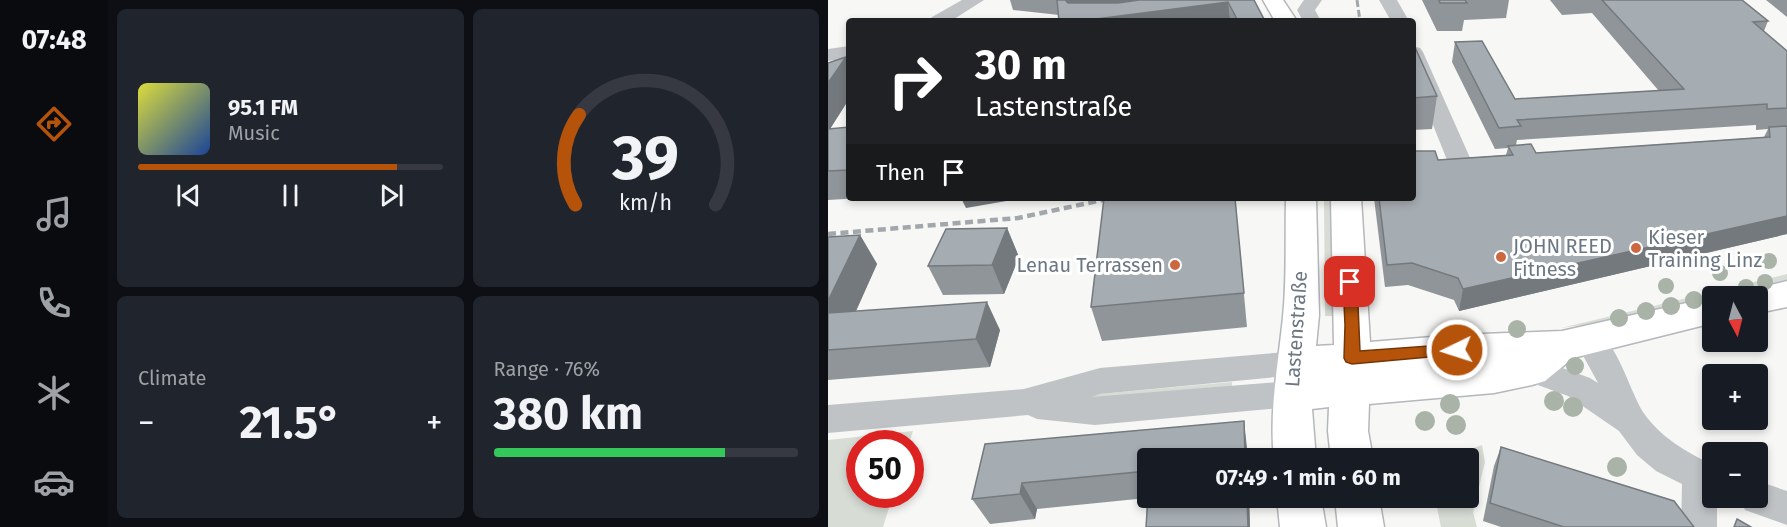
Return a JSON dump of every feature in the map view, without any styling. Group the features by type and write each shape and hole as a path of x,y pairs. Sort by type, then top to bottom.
{"main road":[{"path":"1272,0 1284,18"},
{"name":"Lastenstraße","path":"1294,448 1294,378 1301,315 1301,201"},
{"path":"1346,201 1353,325 1348,430 1350,448"},
{"path":"1768,298 1787,294"},
{"path":"1294,378 1350,374 1527,346 1576,342 1702,313"},
{"path":"1350,374 1494,377 1532,370 1576,342"},
{"path":"1300,508 1303,527"},
{"path":"1358,508 1361,527"}],"street":[{"path":"943,18 975,0"},
{"path":"1310,18 1306,10 1313,0"},
{"path":"1388,0 1398,18"},
{"path":"828,55 846,52"},
{"path":"1416,58 1469,160 1436,162"},
{"path":"828,75 846,66"},
{"path":"1576,342 1607,368 1631,421 1649,444 1668,460 1702,477"},
{"path":"1532,370 1579,387 1631,421"},
{"path":"828,419 1024,403 1095,411 1294,378"},
{"path":"1768,501 1787,508"},
{"path":"1699,527 1702,506"}],"shaded area":[{"path":"1324,201 1334,201 1337,316 1325,316"},
{"path":"1787,274 1787,280 1761,286 1737,286"},
{"path":"1702,294 1702,300 1612,321 1561,328"},
{"path":"1232,382 1232,388 1088,401 1088,395"},
{"path":"846,438 846,508 889,508 883,527 828,527 828,440"},
{"path":"1482,445 1485,462 1479,487 1479,448 1474,448"},
{"path":"1437,508 1474,508 1477,527 1441,527"}],"building":[{"path":"1057,0 1066,0 1068,3 1118,3 1139,0 1254,0 1263,18 1236,18 1228,2 1104,18 1059,18"},
{"path":"1439,0 1465,0 1467,3 1440,3"},
{"path":"1602,0 1742,0 1768,21 1753,22 1787,51 1787,108 1767,109 1767,104 1517,120 1521,126 1499,128 1455,42 1482,41 1515,99 1684,89"},
{"path":"1416,50 1437,96 1416,98"},
{"path":"846,57 828,83 828,63"},
{"path":"1787,126 1787,216 1463,289 1458,278 1412,263 1387,265 1379,201 1416,201 1416,151 1435,151 1438,160 1513,155 1508,146 1531,144 1536,153 1770,137 1769,127"},
{"path":"846,127 846,170 828,171 828,129"},
{"name":"Lenau Terrassen","path":"1104,201 1235,201 1244,293 1091,307"},
{"path":"1007,228 992,265 928,266 946,229"},
{"path":"860,235 828,301 828,237"},
{"path":"987,302 976,339 828,350 828,313"},
{"path":"1244,421 1245,448 1137,448 1137,472 1022,483 1020,494 972,499 985,444"},
{"path":"1501,447 1674,501 1694,527 1564,527 1490,503"},
{"path":"1147,508 1247,508 1248,527 1146,527"},
{"path":"1737,519 1751,527 1734,527"}],"railway":[{"path":"1357,0 1360,18"},
{"path":"828,234 1018,218 1098,201"}],"place":[{"name":"Kieser Training Linz","path":"1636,248"},
{"name":"JOHN REED Fitness","path":"1501,257"},
{"name":"Lenau Terrassen","path":"1175,265"}],"route":[{"path":"1350,282 1353,325 1352,358 1457,350"}]}
